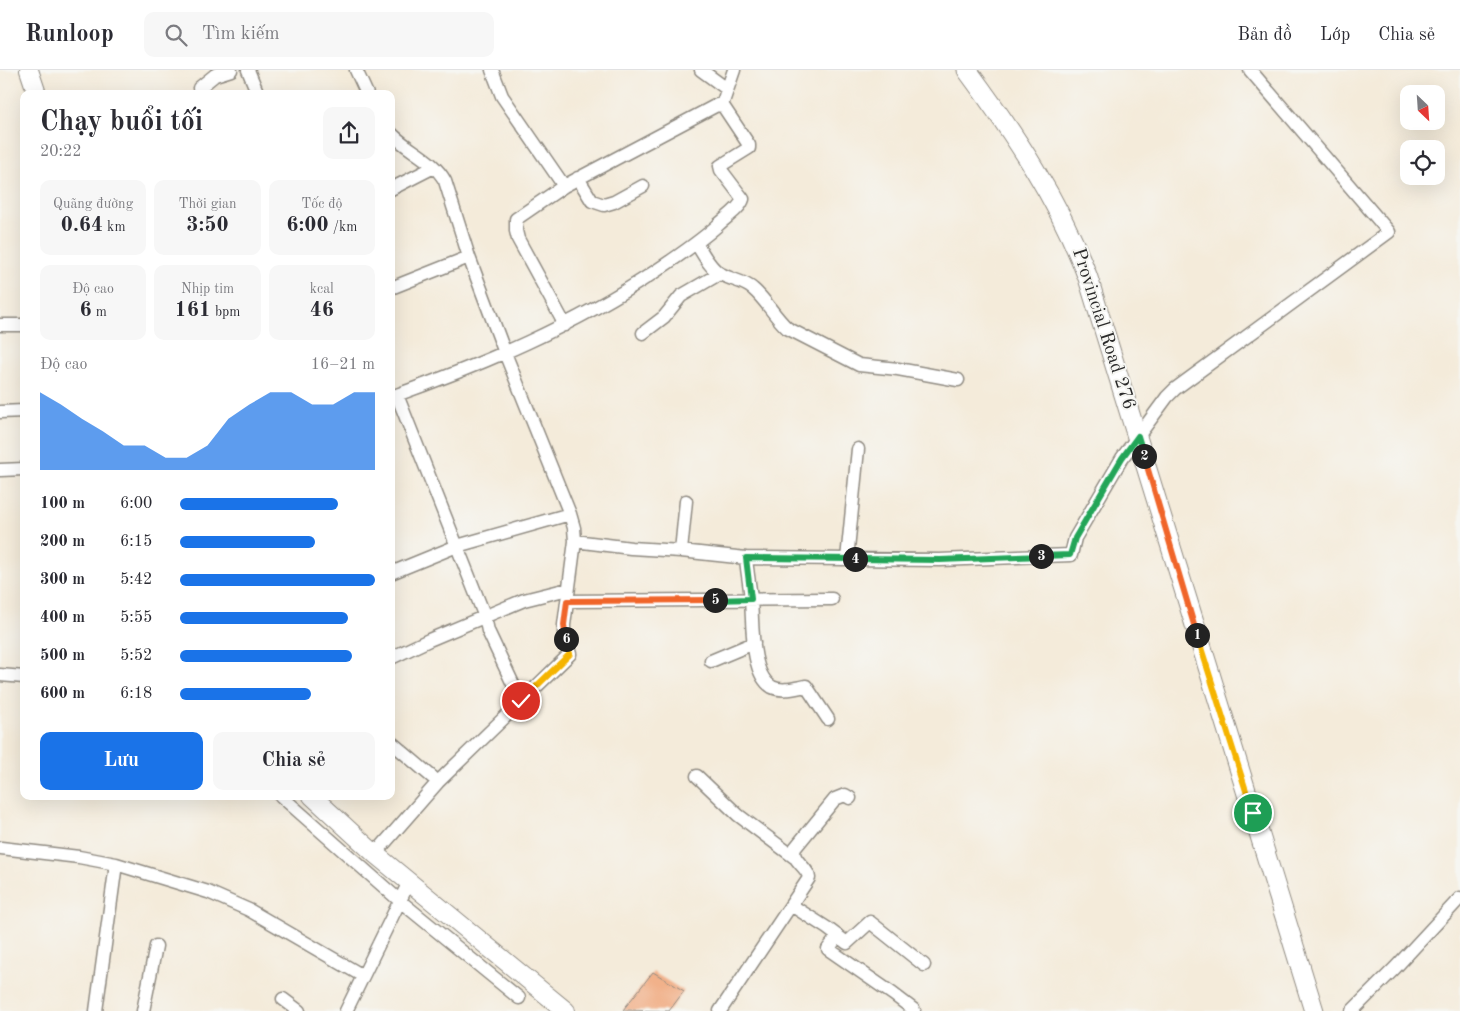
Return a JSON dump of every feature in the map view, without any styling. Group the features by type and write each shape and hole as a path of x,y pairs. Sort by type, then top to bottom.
{"main road":[{"path":"29,70 36,90"},
{"name":"Provincial Road 276","path":"967,70 1036,171 1069,230 1088,278 1314,1011"},
{"path":"316,800 409,882 566,1011"}],"street":[{"path":"199,88 215,75 232,70"},
{"path":"248,70 256,90"},
{"path":"356,70 365,90"},
{"path":"492,70 502,96 564,186"},
{"path":"701,70 727,89"},
{"path":"722,105 734,70"},
{"path":"575,541 631,548 681,550 746,558 940,560 1070,555 1075,538 1122,458 1167,397 1175,389 1389,232 1250,70"},
{"path":"564,326 518,239 516,219 578,178 717,105 722,105"},
{"path":"395,396 505,353 564,326 610,300 696,243 739,206 743,199 720,166 747,151 749,145 722,105"},
{"path":"376,854 438,782 570,654 564,635 564,625 575,541 570,514 505,353 445,181 441,173 395,136"},
{"path":"395,187 434,167"},
{"path":"578,178 592,200 599,205 614,202 643,186"},
{"path":"696,243 719,274 746,284 754,290 777,320 787,328 858,364 958,380"},
{"path":"395,286 470,257"},
{"path":"643,332 664,317 681,296 719,274"},
{"path":"0,325 20,325"},
{"path":"395,398 457,546 485,617 488,631 521,701"},
{"path":"0,412 20,411"},
{"path":"847,559 858,450"},
{"path":"0,470 20,469"},
{"path":"681,550 686,501"},
{"path":"395,572 457,546 570,514"},
{"path":"746,558 754,643 758,666 764,680 772,687 784,690 806,686 828,719"},
{"path":"395,656 524,600 568,595 832,599"},
{"path":"711,661 754,643"},
{"path":"0,675 20,677"},
{"path":"395,745 438,782"},
{"path":"697,776 738,815 794,857 808,872 809,878 720,1011"},
{"path":"794,857 795,848 835,798 845,795 850,798"},
{"path":"286,800 400,901 519,998"},
{"path":"1,848 79,857 116,864 208,892 230,900 363,976"},
{"path":"96,1011 116,864"},
{"path":"346,1011 409,882"},
{"path":"1352,1011 1460,898"},
{"path":"791,905 847,943 870,922 924,965"},
{"path":"838,936 828,949 914,1010"},
{"path":"143,1011 156,946"},
{"path":"283,999 298,1011"}],"building":[{"path":"653,972 684,991 669,1011 623,1010"}],"route":[{"path":"521,701 570,654 564,635 567,601 751,599 746,558 940,560 1070,555 1075,538 1122,458 1138,436 1253,813"}]}
